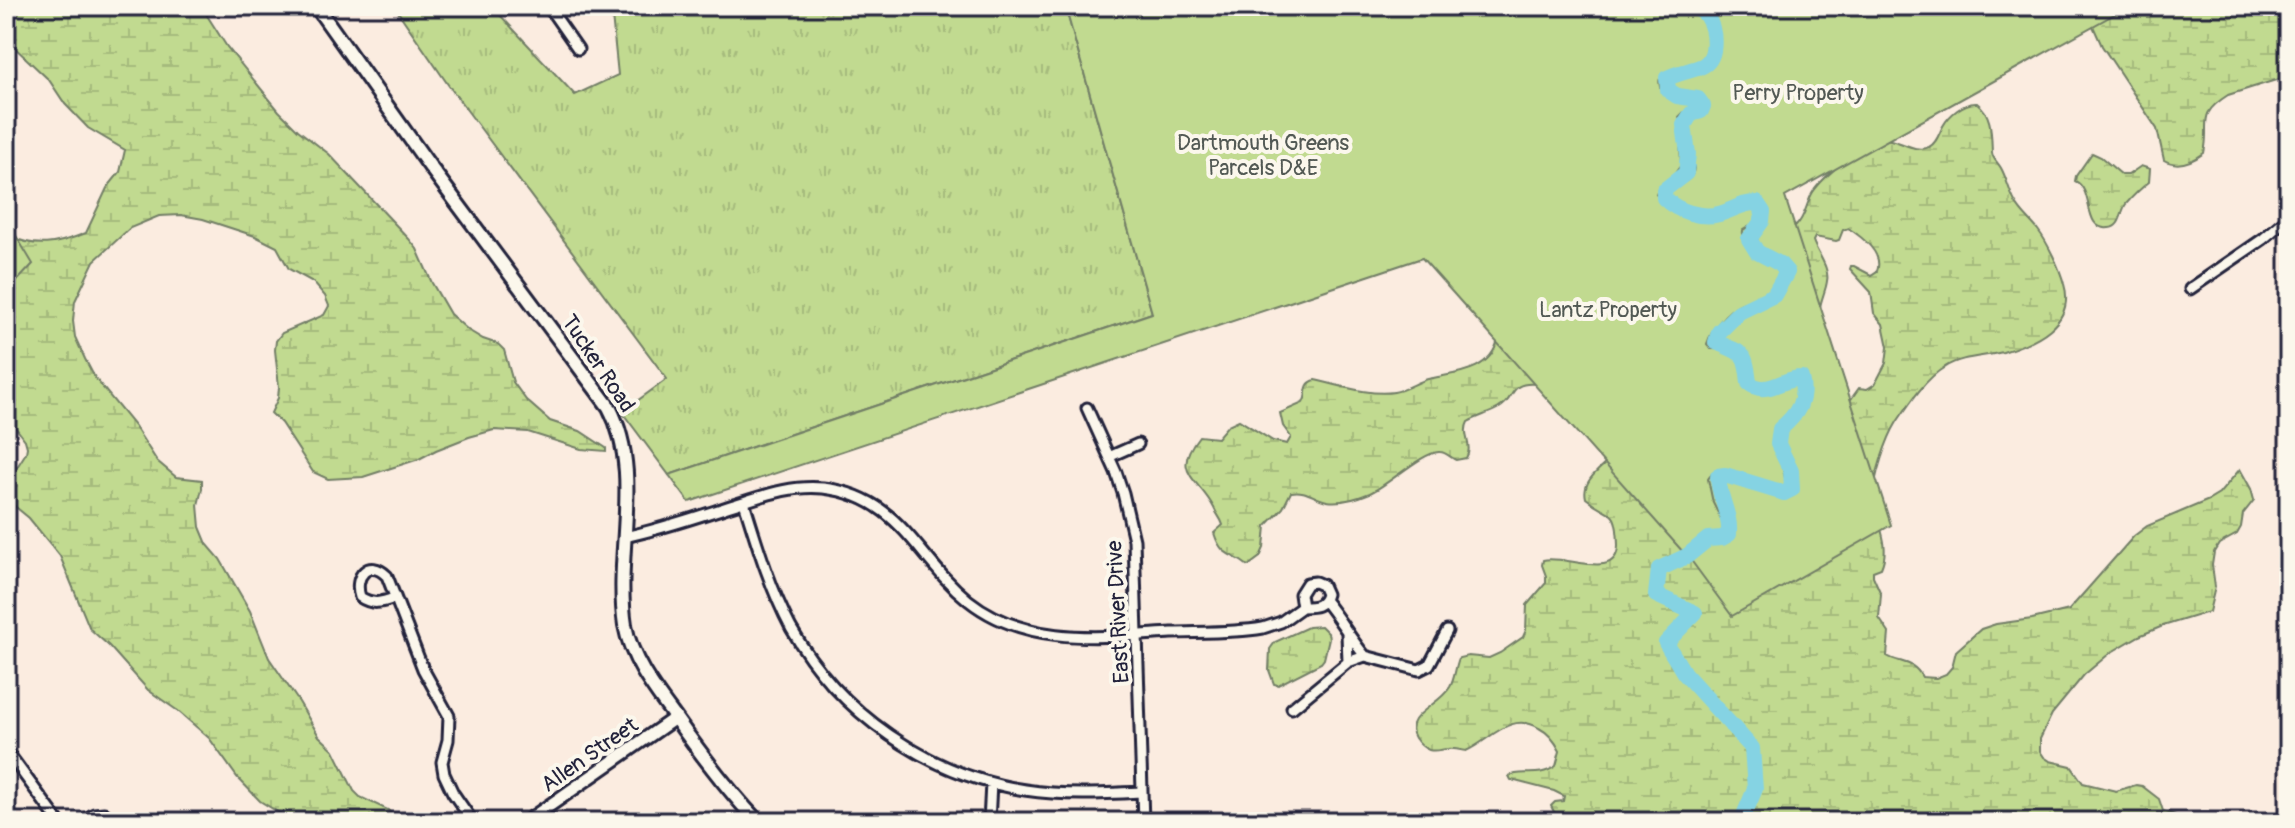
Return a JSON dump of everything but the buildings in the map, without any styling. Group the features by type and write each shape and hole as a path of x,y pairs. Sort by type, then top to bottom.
{"main road":[{"name":"Tucker Road","path":"316,6 431,168 609,407 625,453 623,591 628,636 642,669 675,718 720,779 758,822"}],"street":[{"path":"548,6 578,49"},
{"path":"2190,289 2289,217"},
{"name":"East River Drive","path":"1087,408 1111,456 1134,540 1143,822"},
{"path":"1111,456 1138,444"},
{"path":"624,537 646,533 768,493 819,488 850,494 871,503 905,529 972,603 1003,622 1029,631 1053,635 1137,635 1263,628 1281,622 1302,607 1317,607 1326,594 1323,585 1309,582 1300,592 1302,607"},
{"path":"744,502 783,611 803,647 825,677 869,719 909,748 943,766 991,783 1054,792 1141,792"},
{"path":"394,598 368,603 360,597 357,588 359,578 365,571 373,569 381,570 387,576 426,677 449,716 448,740 442,762 444,774 473,822"},
{"path":"1324,600 1365,656"},
{"path":"1292,708 1348,662 1365,656 1419,670 1429,665 1447,631"},
{"path":"1347,634 1348,662"},
{"name":"Allen Street","path":"526,822 675,718"},
{"path":"6,750 59,822"},
{"path":"989,822 991,783"},
{"path":"82,822 94,814 104,813 113,822"}],"green space":[{"path":"6,6 201,6 227,47 279,111 329,154 409,239 450,314 468,330 504,350 513,382 526,400 550,421 580,431 606,448 606,451 581,449 528,432 494,430 363,477 328,479 313,472 271,413 279,387 276,341 282,333 324,315 329,306 313,282 289,269 277,247 255,236 203,219 181,215 159,216 130,228 94,261 75,301 73,321 75,337 95,378 135,427 157,461 176,477 202,480 198,505 200,527 207,544 220,559 250,611 269,658 319,736 334,750 354,791 388,810 399,822 294,822 260,801 237,777 209,738 148,690 90,629 60,556 29,518 6,499 6,478 15,470 27,447 6,415 6,235 46,244 86,233 107,188 120,172 125,150 88,128 65,104 49,80 14,47 6,22"},
{"path":"394,6 494,6 575,95 618,75 611,6 1065,6 1152,313 669,475 622,412 667,379 449,86"},
{"name":"Dartmouth Greens Parcels D&E","path":"1065,6 1672,6 1700,14 1708,41 1705,55 1695,65 1670,71 1660,78 1662,91 1670,98 1700,107 1679,117 1681,165 1669,181 1658,188 1656,194 1674,212 1702,220 1719,218 1744,206 1752,207 1759,213 1755,223 1743,230 1743,238 1754,254 1778,270 1777,284 1767,293 1730,311 1707,344 1711,349 1736,352 1742,360 1746,383 1757,391 1769,392 1793,380 1800,383 1798,402 1776,426 1774,434 1787,486 1769,486 1732,472 1713,472 1708,479 1713,503 1727,531 1707,534 1684,553 1422,258 689,502 669,475 1152,313"},
{"name":"Lantz Property","path":"1653,6 1748,6 1786,223 1796,226 1818,186 1854,153 1881,139 1923,149 1929,147 1953,114 1962,107 1977,103 1989,119 1993,157 2017,206 2050,249 2064,284 2066,298 2058,320 2040,337 2003,352 1952,363 1938,372 1918,392 1893,429 1874,489 1885,550 1881,568 1873,571 1873,576 1881,594 1879,618 1889,633 1887,656 1911,665 1922,677 1936,678 1946,674 1952,667 1956,651 1981,629 2069,610 2134,536 2147,526 2219,494 2240,469 2254,500 2243,514 2237,534 2219,544 2214,552 2215,587 2209,612 2163,626 2110,653 2084,675 2052,714 2040,739 2040,751 2044,757 2071,766 2083,783 2116,791 2142,786 2159,799 2163,811 2185,822 1568,822 1551,806 1563,801 1564,796 1511,780 1509,776 1543,772 1556,766 1560,751 1546,732 1539,728 1529,724 1510,725 1466,751 1432,751 1423,747 1415,738 1413,723 1450,687 1459,658 1489,658 1523,637 1527,605 1546,583 1543,560 1600,564 1616,556 1618,545 1614,518 1586,498 1585,493 1591,478 1606,463 1535,384 1526,384 1516,388 1499,408 1468,422 1469,449 1466,458 1456,460 1442,452 1433,453 1377,489 1349,500 1327,501 1305,493 1291,492 1283,508 1266,526 1260,557 1248,566 1224,551 1214,533 1223,525 1187,467 1187,458 1199,436 1217,438 1228,425 1239,420 1273,441 1287,444 1291,437 1283,426 1280,413 1303,403 1307,387 1315,380 1384,393 1403,390 1428,379 1480,365 1494,350 1499,333 1492,278 1092,99 1091,62","holes":["1848,228 1875,252 1877,271 1871,275 1854,266 1850,269 1871,292 1874,313 1883,324 1888,347 1886,363 1875,384 1867,389 1859,388 1851,399 1847,398 1820,308 1827,276 1813,241 1815,237 1839,240 1843,230"]},
{"name":"Perry Property","path":"1703,6 2129,6 1785,197 1891,525 1732,616 1690,559 1709,544 1726,541 1734,535 1724,494 1724,480 1780,498 1793,496 1796,481 1783,434 1804,405 1808,389 1800,374 1755,385 1744,350 1721,339 1740,317 1775,301 1792,275 1782,261 1757,244 1758,233 1767,220 1764,206 1747,198 1714,210 1696,211 1677,204 1671,195 1671,189 1693,173 1689,125 1706,108 1701,99 1677,92 1672,82 1713,64 1720,47 1715,21"},
{"path":"2084,6 2289,6 2289,76 2228,95 2218,102 2206,120 2204,153 2185,163 2174,164 2164,160 2157,129 2102,46"},
{"path":"2092,153 2122,175 2128,175 2141,166 2150,169 2149,182 2126,204 2119,222 2113,227 2101,227 2095,223 2085,193 2075,181"},
{"path":"6,219 33,264 6,293"},
{"path":"1321,626 1329,638 1321,663 1278,685 1274,684 1269,670 1270,649 1275,642 1308,627"}],"waterway":[{"path":"1685,6 1705,14 1714,42 1712,55 1704,65 1667,78 1668,90 1677,96 1698,99 1703,106 1701,111 1691,114 1684,125 1688,154 1686,173 1664,190 1664,198 1682,210 1697,215 1719,214 1741,205 1757,203 1763,212 1762,221 1749,239 1757,252 1780,264 1787,272 1774,295 1739,312 1719,332 1716,342 1742,355 1749,383 1755,387 1768,388 1801,378 1803,386 1799,406 1780,429 1778,444 1791,471 1792,489 1784,493 1725,475 1718,476 1729,534 1708,539 1687,556 1659,569 1656,595 1695,613 1666,643 1684,673 1752,748 1755,789 1741,822"}]}
